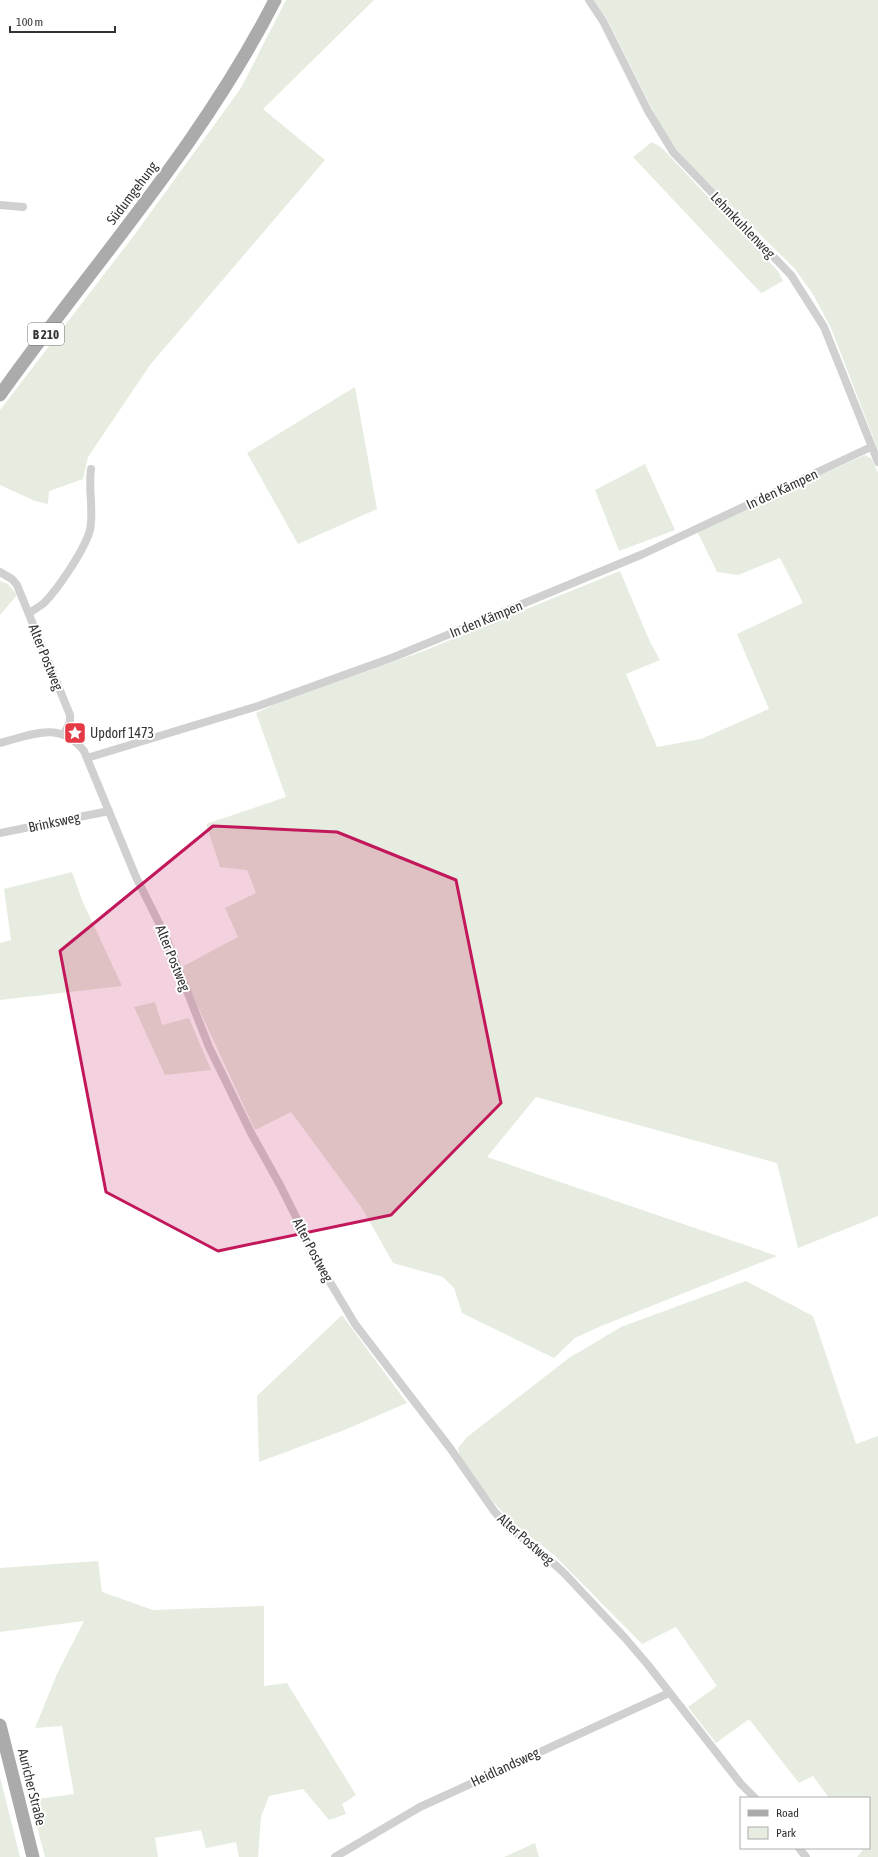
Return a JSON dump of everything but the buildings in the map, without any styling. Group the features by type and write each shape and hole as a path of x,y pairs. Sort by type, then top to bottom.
{"main road":[{"name":"Südumgehung","path":"0,395 170,168 252,43 275,0"},
{"name":"Auricher Straße","path":"0,1725 33,1857"}],"street":[{"name":"Lehmkuhlenweg","path":"589,0 604,21 648,111 673,152 791,275 807,298 824,327 878,462"},
{"path":"0,205 23,207"},
{"name":"In den Kämpen","path":"87,758 258,706 394,657 643,554 871,447"},
{"name":"Alter Postweg","path":"29,613 43,603 54,590 71,566 86,540 90,530 91,519 89,480 91,469"},
{"name":"Alter Postweg","path":"0,572 12,579 17,585 70,715 70,722 64,734 80,746 87,758 136,877 165,935 209,1047 251,1133 280,1185 321,1267 355,1324 450,1448 494,1511 508,1527 550,1560 565,1574 625,1638 741,1784 754,1797"},
{"path":"0,743 40,732 49,731 64,734"},
{"name":"Brinksweg","path":"0,833 109,811"},
{"name":"Heidlandsweg","path":"335,1857 346,1854 420,1807 669,1693"},
{"path":"800,1849 806,1857"}],"highlighted area":[{"path":"213,826 337,832 456,880 501,1103 391,1215 218,1251 106,1192 60,951"}],"green space":[{"path":"286,0 374,0 263,109 325,160 150,365 88,457 83,479 49,491 48,504 35,501 0,485 0,410 135,234 241,88"},
{"path":"594,0 878,0 878,450 831,328 814,296 795,269 696,171 676,149 661,127 607,19"},
{"path":"652,142 662,148 778,271 783,281 761,293 633,157"},
{"path":"355,387 377,509 298,544 247,453"},
{"path":"865,455 872,459 878,473 878,1216 798,1248 777,1163 536,1097 487,1157 777,1256 601,1326 575,1338 554,1358 462,1313 454,1288 443,1277 393,1263 362,1208 291,1112 255,1130 180,968 238,937 225,908 256,893 247,870 220,867 206,824 286,797 256,713 280,702 421,652 620,571 650,642 660,660 626,674 657,747 701,739 769,709 737,634 803,603 780,558 738,575 717,572 697,531"},
{"path":"645,464 675,530 619,551 595,490"},
{"path":"0,581 8,584 17,595 0,615"},
{"path":"72,872 82,900 122,986 0,1000 0,943 11,940 4,889"},
{"path":"155,1002 162,1025 189,1018 211,1070 165,1075 134,1007"},
{"path":"746,1281 813,1316 856,1444 878,1436 878,1857 857,1857 863,1849 870,1849 870,1797 828,1797 813,1776 799,1783 749,1719 716,1743 688,1707 717,1686 676,1627 642,1644 554,1555 514,1524 492,1501 460,1458 458,1448 467,1437 569,1358 621,1327"},
{"path":"342,1315 407,1403 342,1431 259,1462 257,1396"},
{"path":"98,1561 102,1592 153,1610 264,1606 264,1686 287,1683 356,1795 342,1804 346,1814 329,1820 303,1789 269,1796 261,1817 258,1857 239,1857 236,1842 206,1848 201,1830 155,1838 158,1857 45,1857 30,1800 74,1794 62,1726 35,1728 57,1674 84,1621 0,1632 0,1568"},
{"path":"0,1777 20,1857 0,1857"},
{"path":"535,1843 539,1857 504,1857"}],"place":[{"name":"Updorf 1473","path":"75,733"}]}
